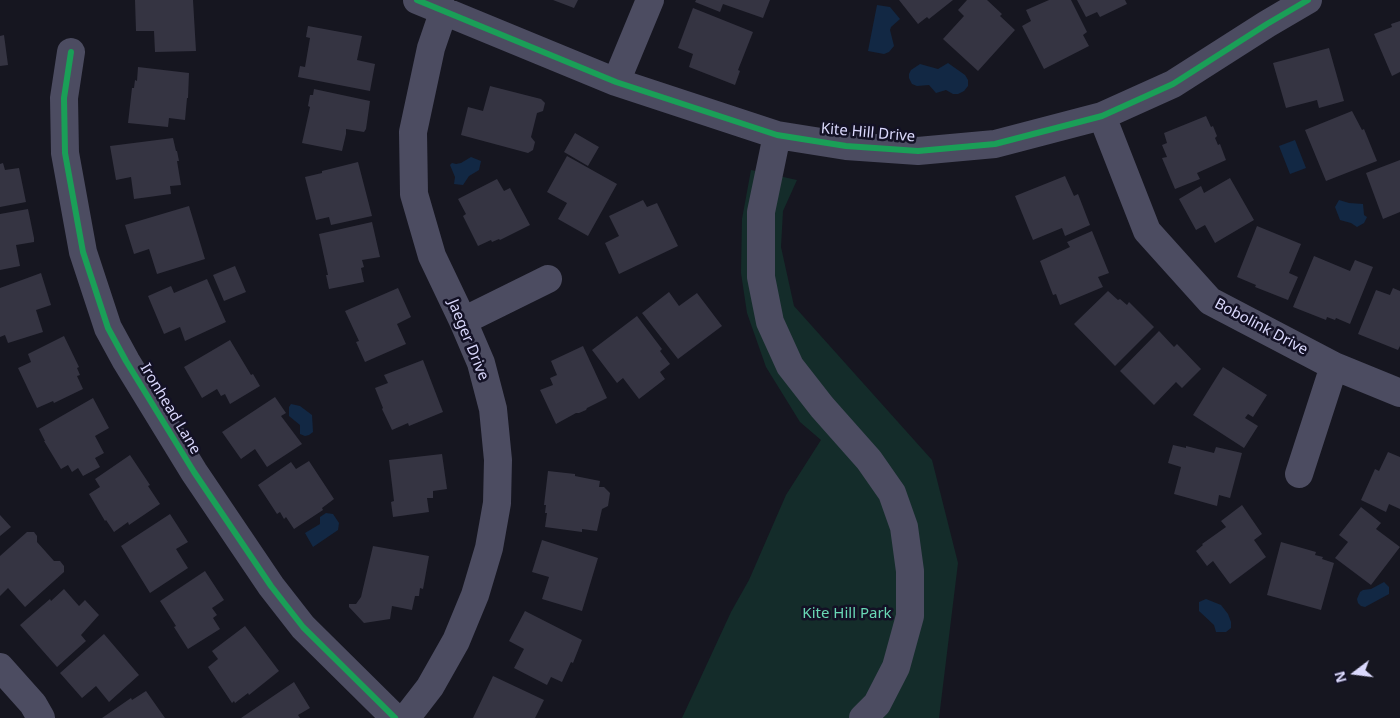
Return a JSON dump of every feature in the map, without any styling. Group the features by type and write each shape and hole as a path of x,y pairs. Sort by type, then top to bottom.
{"street":[{"name":"Kite Hill Drive","path":"417,0 616,82 777,134 846,146 918,151 996,144 1102,116 1173,84 1308,0"},
{"path":"616,82 650,0"},
{"name":"Jaeger Drive","path":"406,718 430,687 459,632 475,595 489,548 497,503 498,460 493,410 481,363 432,256 414,194 412,132 431,48 444,10"},
{"name":"Ironhead Lane","path":"71,52 64,98 65,153 83,252 108,328 194,472 271,586 303,627 395,718"},
{"name":"Bobolink Drive","path":"1102,116 1147,231 1210,301 1334,366 1400,393"},
{"path":"777,134 762,212 761,277 770,322 790,366 822,407 869,460 892,493 904,527 910,571 910,616 896,667 877,704 863,718"},
{"path":"463,321 548,279"},
{"path":"1299,474 1334,366"},
{"path":"0,667 33,704 42,718"}],"green space":[{"name":"Kite Hill Park","path":"751,170 797,180 783,211 781,247 794,306 932,460 958,563 939,718 682,718 731,612 749,580 786,495 821,440 800,422 766,367 747,313 741,273 742,219"}],"water":[{"path":"877,5 890,7 900,19 890,30 894,46 889,52 884,54 868,51"},
{"path":"948,63 965,75 968,80 968,86 958,94 953,94 946,90 936,93 929,85 917,86 912,84 909,78 911,70 920,64 938,69"},
{"path":"1295,140 1306,168 1290,174 1279,146"},
{"path":"471,157 481,161 479,170 469,176 463,185 454,184 455,177 450,165 452,163 461,163"},
{"path":"1339,200 1363,204 1364,215 1367,217 1364,223 1357,227 1340,220 1335,207"},
{"path":"291,404 300,406 312,415 313,432 309,435 300,434 300,425 289,416"},
{"path":"326,513 333,514 339,523 338,530 313,547 305,533 320,524 320,517"},
{"path":"1384,582 1389,587 1389,594 1365,607 1358,603 1357,599 1360,592"},
{"path":"1206,599 1221,605 1228,614 1231,628 1226,632 1216,632 1214,625 1199,611 1199,602"}],"building":[{"path":"135,0 193,0 196,51 155,52 154,31 136,31"},
{"path":"553,0 578,0 574,8"},
{"path":"696,0 770,0 763,18 723,4 720,12 695,2"},
{"path":"899,0 953,0 929,19 927,17 918,24"},
{"path":"967,0 987,0 1015,30 978,71 943,39 964,16 958,10"},
{"path":"1049,0 1071,0 1087,32 1083,35 1089,46 1044,69 1022,26 1031,21 1026,10"},
{"path":"1077,0 1125,0 1127,4 1100,17 1097,12 1086,17"},
{"path":"693,8 753,32 738,70 740,71 735,85 689,67 693,54 678,48"},
{"path":"1400,21 1400,72 1392,76 1374,34 1392,27 1391,24"},
{"path":"308,26 362,36 357,60 375,64 370,91 298,77 300,66 305,67 310,38 306,37"},
{"path":"4,35 8,65 0,66 0,36"},
{"path":"1329,48 1344,101 1319,108 1317,100 1286,108 1273,63"},
{"path":"138,67 189,73 185,120 169,118 168,127 128,123 132,88 134,88 135,80 137,81"},
{"path":"490,86 541,99 545,103 543,111 537,113 531,137 535,142 533,150 528,153 461,135 468,107 483,111"},
{"path":"314,89 370,101 366,129 364,132 346,129 342,151 302,143 310,107 308,106 310,95 313,95"},
{"path":"1352,111 1362,130 1364,129 1377,161 1326,181 1305,130"},
{"path":"1206,116 1211,127 1213,126 1217,136 1215,138 1218,145 1220,144 1226,160 1197,173 1200,179 1175,189 1162,158 1167,157 1162,145 1167,143 1164,133"},
{"path":"575,133 599,147 588,166 564,152"},
{"path":"173,138 179,161 177,161 181,185 170,186 171,194 134,199 131,177 116,180 110,146"},
{"path":"567,156 617,184 588,236 558,219 567,203 547,192"},
{"path":"1400,160 1400,212 1383,219 1366,173"},
{"path":"358,162 372,216 331,225 329,217 316,220 305,177"},
{"path":"3,163 5,170 19,168 26,202 0,207 0,164"},
{"path":"1065,176 1074,196 1078,194 1090,225 1065,236 1062,228 1033,240 1015,196"},
{"path":"1230,178 1254,220 1215,243 1205,225 1196,230 1179,199 1201,186 1204,193"},
{"path":"497,179 504,191 510,188 530,225 500,240 492,242 491,240 478,246 463,216 466,214 458,199"},
{"path":"643,200 647,207 657,203 678,246 619,274 605,243 619,236 609,216"},
{"path":"189,206 205,259 157,274 149,249 134,254 125,225"},
{"path":"28,209 34,242 16,245 20,266 0,270 0,214"},
{"path":"372,222 380,257 362,260 364,267 361,268 364,282 329,289 326,275 328,275 319,234"},
{"path":"1257,226 1301,244 1289,273 1298,277 1288,300 1255,287 1256,285 1237,277"},
{"path":"1092,231 1109,273 1098,277 1103,287 1060,305 1056,294 1053,295 1040,261 1070,247 1067,242"},
{"path":"1314,256 1350,271 1355,260 1373,267 1350,324 1336,318 1335,320 1327,317 1326,320 1293,307"},
{"path":"235,266 246,292 224,301 213,275"},
{"path":"41,273 51,305 36,310 43,332 8,343 5,335 0,337 0,288"},
{"path":"207,279 226,322 185,341 180,327 164,334 148,296 171,286 174,293"},
{"path":"398,288 411,317 397,324 406,344 365,362 356,342 359,341 345,311"},
{"path":"1393,288 1400,291 1400,346 1398,350 1358,334 1376,290 1390,295"},
{"path":"1108,291 1127,305 1129,302 1154,327 1115,366 1074,324"},
{"path":"669,292 679,306 697,293 722,326 678,359 642,313"},
{"path":"637,316 662,349 660,351 670,364 660,372 665,379 639,399 623,378 617,383 592,350"},
{"path":"1159,331 1174,347 1177,344 1201,369 1182,388 1176,382 1154,405 1120,371"},
{"path":"64,336 79,367 77,368 80,375 77,376 83,389 54,403 53,401 37,408 18,368 31,362 28,354"},
{"path":"230,340 251,375 253,374 260,386 230,404 225,394 221,396 217,389 202,398 184,367"},
{"path":"583,346 607,398 556,424 540,390 553,385 550,378 557,375 551,361"},
{"path":"423,360 443,412 409,426 408,423 392,430 375,388 388,383 384,375"},
{"path":"1223,367 1267,395 1253,417 1248,414 1245,418 1258,426 1244,448 1193,415"},
{"path":"275,397 286,413 281,416 302,444 267,467 255,449 241,459 222,432"},
{"path":"93,398 109,428 95,436 104,453 95,458 100,467 83,476 78,468 72,472 68,465 61,469 39,429"},
{"path":"1173,445 1186,448 1186,446 1214,453 1216,447 1242,453 1230,498 1219,495 1217,506 1174,494 1181,467 1168,463"},
{"path":"1388,452 1400,457 1400,509 1389,504 1386,512 1361,500 1375,469 1379,471"},
{"path":"442,454 447,489 433,491 433,498 427,498 429,512 393,517 391,502 394,501 389,460"},
{"path":"130,455 160,504 129,525 128,522 114,532 89,494 100,487 95,479"},
{"path":"309,461 334,499 322,508 323,510 294,529 286,517 284,519 280,512 277,514 258,485 291,462 296,469"},
{"path":"548,471 575,474 575,476 600,481 599,487 604,487 610,493 608,506 602,509 597,531 582,529 582,532 545,527 547,513 545,513 546,505 544,505"},
{"path":"1242,505 1262,534 1254,540 1266,557 1230,584 1213,561 1207,566 1196,551 1202,544 1226,527 1221,521"},
{"path":"1361,507 1381,523 1376,529 1400,547 1371,585 1335,558 1348,542 1339,535"},
{"path":"170,514 188,542 176,549 188,568 150,593 121,546"},
{"path":"0,515 11,527 0,536"},
{"path":"27,532 34,532 37,536 37,542 54,561 60,561 64,566 64,572 25,607 8,588 0,596 0,556"},
{"path":"542,540 598,558 582,611 542,599 549,577 532,572"},
{"path":"1281,542 1316,552 1315,555 1334,563 1321,610 1267,595"},
{"path":"373,546 429,556 423,589 420,588 419,596 415,596 412,610 392,606 390,619 364,623 349,607 349,604 356,604 361,597"},
{"path":"205,571 224,600 212,608 217,615 213,618 220,629 188,649 160,601"},
{"path":"64,589 79,606 85,600 99,615 81,635 86,641 57,667 20,625"},
{"path":"525,611 582,640 573,663 571,662 562,682 551,677 547,685 514,668 524,649 509,641"},
{"path":"245,626 279,671 249,695 248,693 235,703 234,701 232,703 208,667 218,659 212,651"},
{"path":"104,634 139,675 109,702 96,686 82,698 60,673"},
{"path":"493,676 544,700 535,718 473,718"},
{"path":"294,682 310,708 298,715 300,718 241,718"},
{"path":"146,691 165,718 102,718 131,698 132,700"}],"cycle path":[{"path":"417,0 616,82 777,135 846,146 918,151 995,144 1102,116 1173,84 1308,0"},
{"path":"71,52 64,98 65,153 83,252 108,328 194,472 271,586 303,627 395,718"}]}
